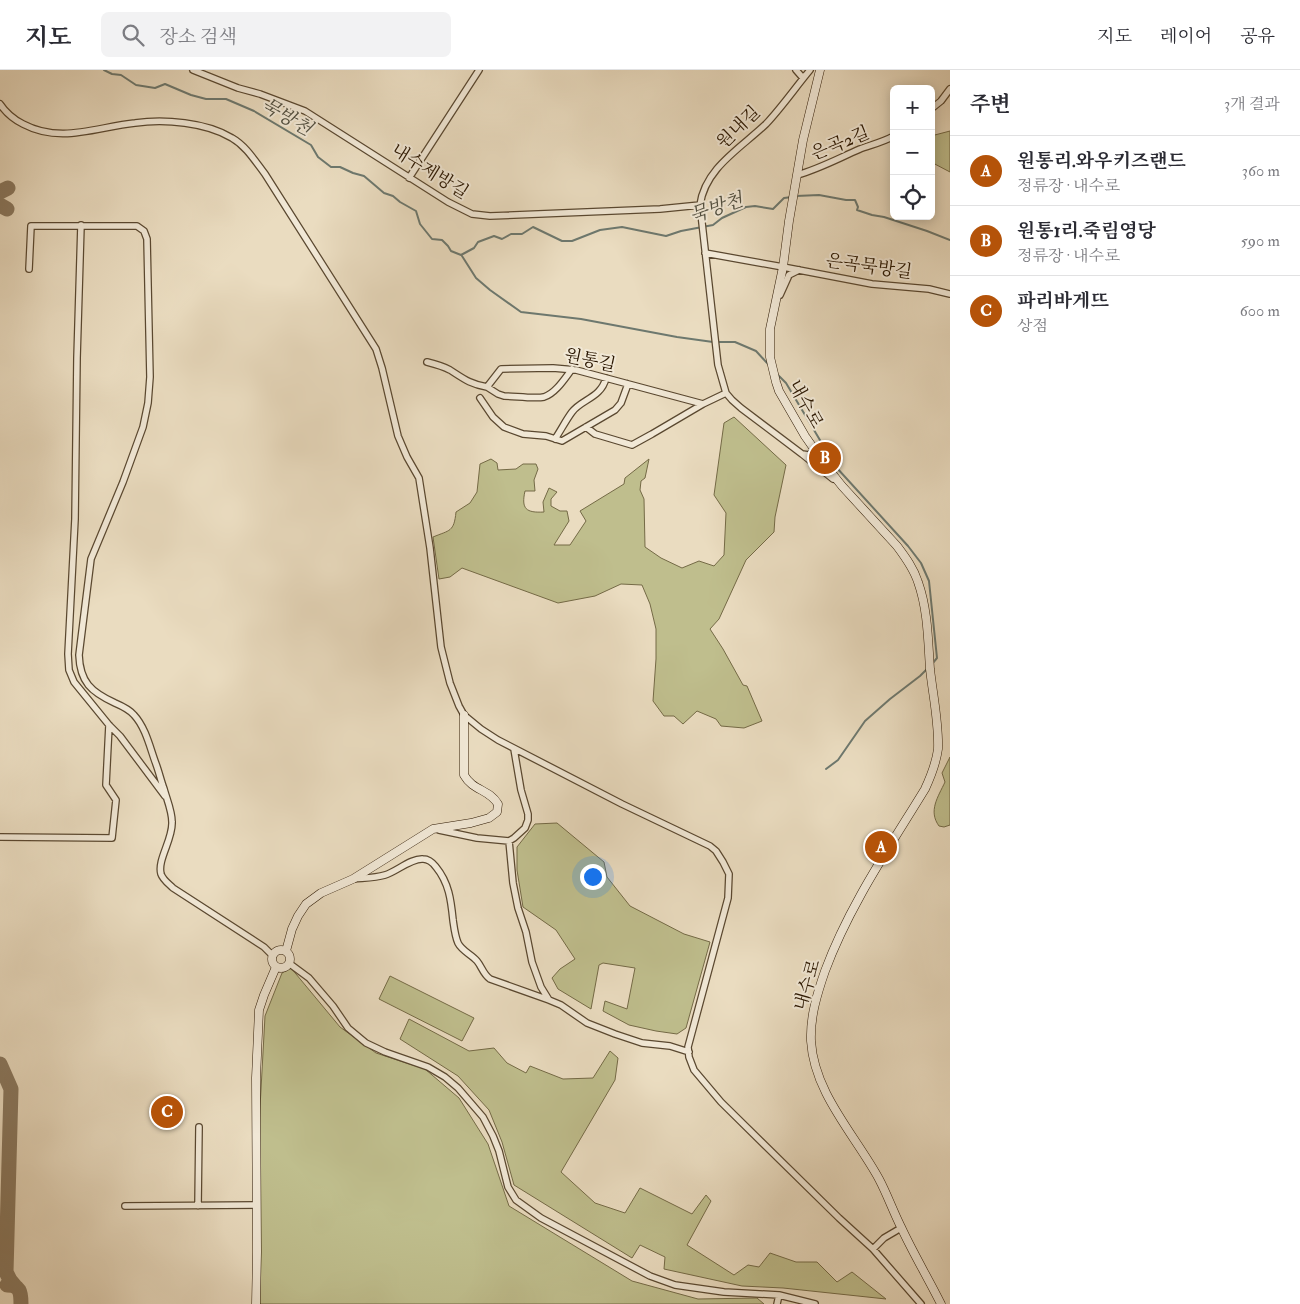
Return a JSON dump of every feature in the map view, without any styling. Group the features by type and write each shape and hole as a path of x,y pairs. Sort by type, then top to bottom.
{"street":[{"name":"내수제방길","path":"193,70 305,111 453,205 480,216 700,208"},
{"path":"410,178 479,70"},
{"path":"796,70 803,78"},
{"name":"원내길","path":"700,208 703,190 714,172 766,123 809,70"},
{"path":"797,177 803,140 820,70"},
{"path":"935,106 950,89"},
{"path":"0,104 5,111 21,123 40,131 54,133 70,134 134,123 160,121 194,125 221,132 243,146 265,174 376,349 398,436 407,458 419,478 442,647 450,683 464,715 481,729 514,749 710,846 716,851 724,862 729,874 728,898 688,1047 689,1057 694,1070 721,1102 873,1249 921,1304"},
{"name":"은곡2길","path":"797,177 890,138"},
{"name":"내수로","path":"797,177 783,266 770,329 769,353 776,382 784,399 815,450 842,486 897,546 914,572 922,596 927,627 938,735 937,755 925,789 861,896 836,944 819,990 812,1021 812,1052 820,1080 833,1106 880,1181 901,1228 941,1304"},
{"path":"700,208 718,365 726,393 741,408 842,486"},
{"path":"81,225 75,519 68,654 69,670 74,682 120,736 168,800"},
{"path":"29,269 31,226 137,226 144,231 147,239 150,377 148,404 143,427 123,482 91,559 79,655 80,668 84,680 92,690 133,713 143,729 171,813 172,829 160,865 164,880 173,888 264,947 273,956"},
{"name":"은곡묵방길","path":"704,251 872,284 929,289 950,294"},
{"path":"775,306 789,275 799,270"},
{"path":"427,362 449,369 467,382 487,387 504,396 542,398 555,390 572,369"},
{"name":"원통길","path":"487,387 501,369 572,369 703,404"},
{"path":"555,439 572,411 596,395 606,378"},
{"path":"480,398 493,417 504,427 523,434 546,436 562,441 615,410 621,402 628,384"},
{"path":"586,427 595,434 632,445 703,404 726,393"},
{"path":"802,454 809,455 815,450"},
{"path":"286,950 298,916 306,904 321,893 353,879 433,829 489,818 497,812 498,804 494,798 468,782 464,774 464,715"},
{"path":"0,837 112,838 116,800 106,786 109,725"},
{"path":"433,829 477,838 509,840 519,834 525,828 528,814 521,790 514,749"},
{"path":"509,840 513,883 518,908 526,932 532,962 549,1000"},
{"path":"353,879 385,875 414,861 428,860 444,878 458,942 463,950 477,961 485,976 561,1005 587,1023 608,1031 642,1043 670,1046 688,1052"},
{"path":"286,950 277,951 273,956 272,962 276,967 282,968 290,964"},
{"path":"286,950 290,955 290,964"},
{"path":"290,964 309,978 333,1006 348,1028 366,1043 428,1066 445,1076 458,1088 483,1117 493,1136 499,1151 508,1187 516,1200 540,1218 650,1276 675,1285 724,1292 779,1295 815,1304"},
{"path":"256,1304 256,1078 259,1010 276,967"},
{"path":"198,1206 199,1127"},
{"path":"125,1206 256,1205"},
{"path":"873,1249 884,1238 901,1228"},
{"path":"777,1304 779,1295"}],"shaded area":[{"path":"950,131 950,172 935,164 935,135"},
{"path":"734,417 786,465 775,517 774,532 746,560 719,619 710,629 743,685 747,686 762,721 744,728 721,726 716,719 697,711 683,724 674,716 664,716 653,701 656,629 650,604 642,585 621,584 595,596 558,603 462,568 450,577 439,579 433,537 450,529 454,523 456,512 470,503 477,492 480,464 491,459 497,463 498,470 516,469 523,464 536,464 538,469 534,480 535,491 525,491 524,502 526,509 533,512 544,512 543,502 549,488 557,492 551,499 551,506 560,511 567,511 569,521 554,545 570,545 586,521 580,511 624,484 625,478 649,459 645,478 641,481 640,490 644,499 645,547 661,558 682,568 699,561 714,566 724,555 726,513 714,495 724,423"},
{"path":"950,757 950,825 944,827 939,826 934,815 934,809 945,782 942,773"},
{"path":"557,823 604,862 607,877 630,906 684,934 710,942 686,1028 677,1034 629,1025 603,1011 605,1001 627,1009 635,968 603,963 599,965 591,1009 558,989 552,978 560,969 575,959 556,930 523,907 517,870 517,847 535,824"},
{"path":"291,968 340,1027 376,1053 425,1069 459,1098 488,1144 509,1206 632,1281 698,1299 757,1298 764,1304 259,1304 259,1126 265,1016 282,973"},
{"path":"390,976 474,1018 462,1041 379,999"},
{"path":"409,1019 469,1051 494,1048 507,1063 526,1073 530,1066 563,1079 593,1078 610,1051 618,1058 615,1080 561,1172 595,1203 625,1213 640,1188 692,1214 706,1195 711,1201 687,1245 734,1275 748,1265 759,1267 770,1253 796,1262 817,1262 837,1282 852,1272 886,1299 783,1288 742,1286 664,1269 665,1257 640,1245 632,1258 514,1185 502,1142 489,1110 458,1076 400,1039"}],"waterway":[{"name":"묵방천","path":"104,70 112,74 121,75 136,85 155,88 165,84 206,99 226,99 254,111 311,145 318,157 331,167 340,167 364,176 384,193 393,196 416,211 420,224 432,239 442,240 451,251 461,255 474,248 478,242 494,236 502,239 511,234 522,234 533,227 562,241 572,241 600,230 622,227 666,236 713,225 722,218 746,207 755,206 773,209 784,198 792,197"},
{"name":"묵방천","path":"796,196 819,195 855,200 858,207 857,210 884,217 950,240"},
{"path":"462,256 476,278 521,312 581,319 713,342"},
{"path":"718,342 735,342 756,351 768,364"},
{"path":"778,375 786,383 836,467 908,546 921,563 929,581 937,658 932,664"},
{"path":"826,769 838,760 865,721 927,669"}],"taxiway":[{"path":"0,192 8,188"},
{"path":"0,205 7,209"},
{"path":"0,1064 11,1089 6,1272 15,1286"},
{"path":"7,1285 15,1286 19,1290 21,1304"}],"place":[{"name":"원통1리.죽림영당","path":"825,458"},
{"name":"원통리.와우키즈랜드","path":"881,847"},
{"name":"파리바게뜨","path":"167,1112"}]}
